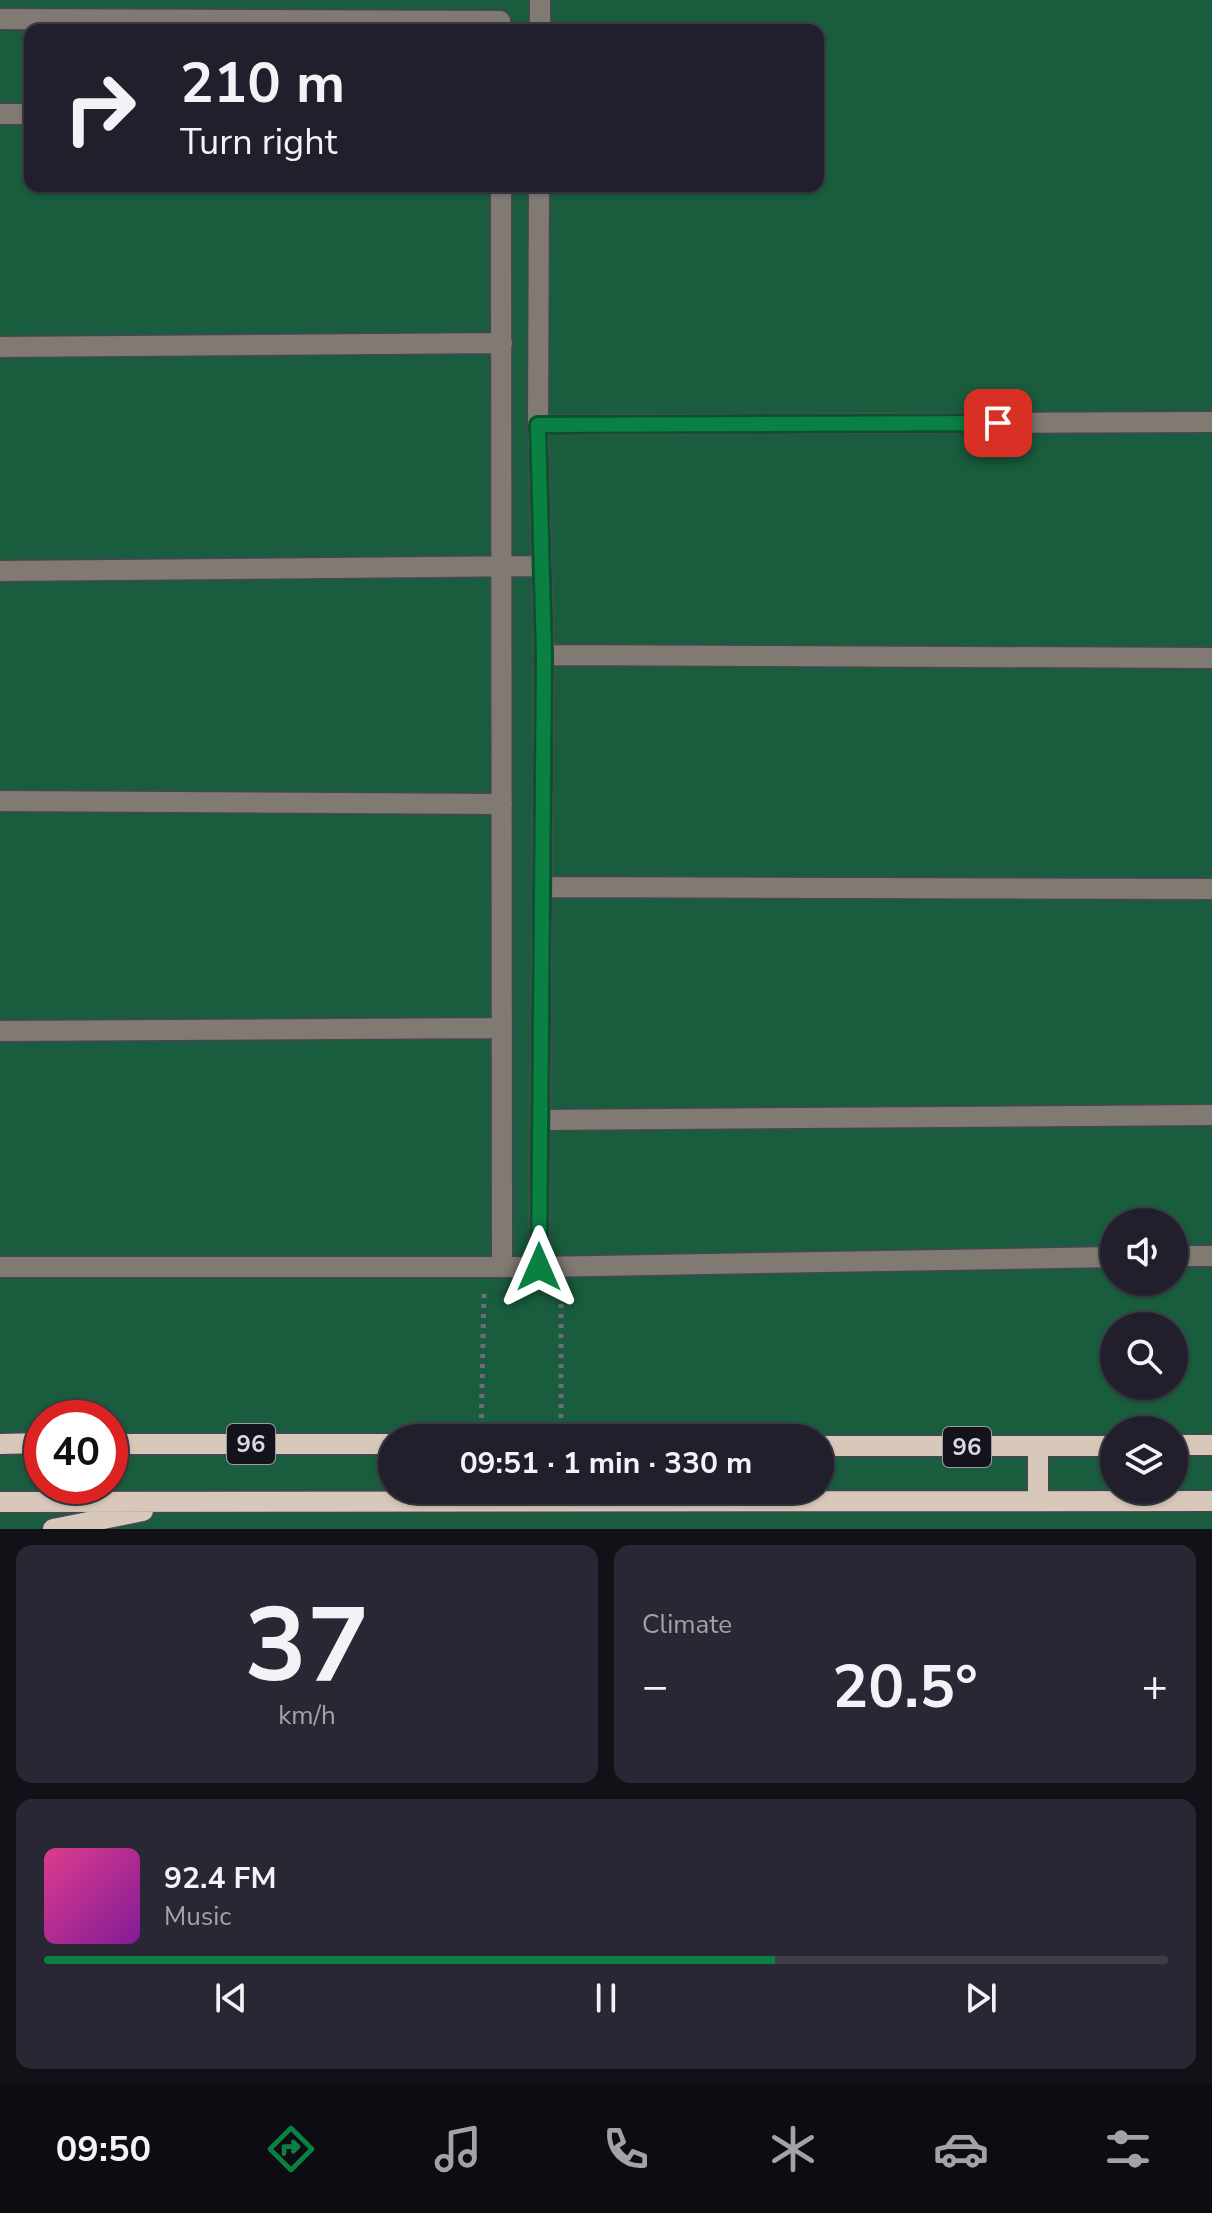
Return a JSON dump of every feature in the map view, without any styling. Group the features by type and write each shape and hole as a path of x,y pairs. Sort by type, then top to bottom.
{"main road":[{"path":"0,1444 24,1443"},
{"name":"96","path":"128,1444 378,1444"},
{"path":"1188,1445 1212,1445"},
{"name":"96","path":"834,1446 1100,1446"},
{"path":"1038,1447 1038,1501"},
{"name":"96","path":"0,1502 1212,1501"},
{"path":"53,1529 189,1502"}],"street":[{"path":"499,0 500,24"},
{"path":"540,0 540,24"},
{"path":"0,19 357,24"},
{"path":"0,114 24,114"},
{"path":"493,1267 502,1028 501,192"},
{"path":"539,192 538,425 544,655 539,1267"},
{"path":"0,347 502,343"},
{"path":"538,425 1212,422"},
{"path":"0,571 541,566"},
{"path":"544,655 1212,658"},
{"path":"0,801 502,804"},
{"path":"543,887 1212,889"},
{"path":"0,1031 502,1028"},
{"path":"540,1120 1212,1115"},
{"path":"1188,1256 1212,1256"},
{"path":"0,1267 561,1267 1100,1257"}],"path":[{"path":"482,1424 493,1267"},
{"path":"561,1267 561,1424"}],"green space":[{"path":"0,0 1212,0 1212,1529 0,1529"}],"route":[{"path":"539,1267 544,655 538,425 998,423"}]}
